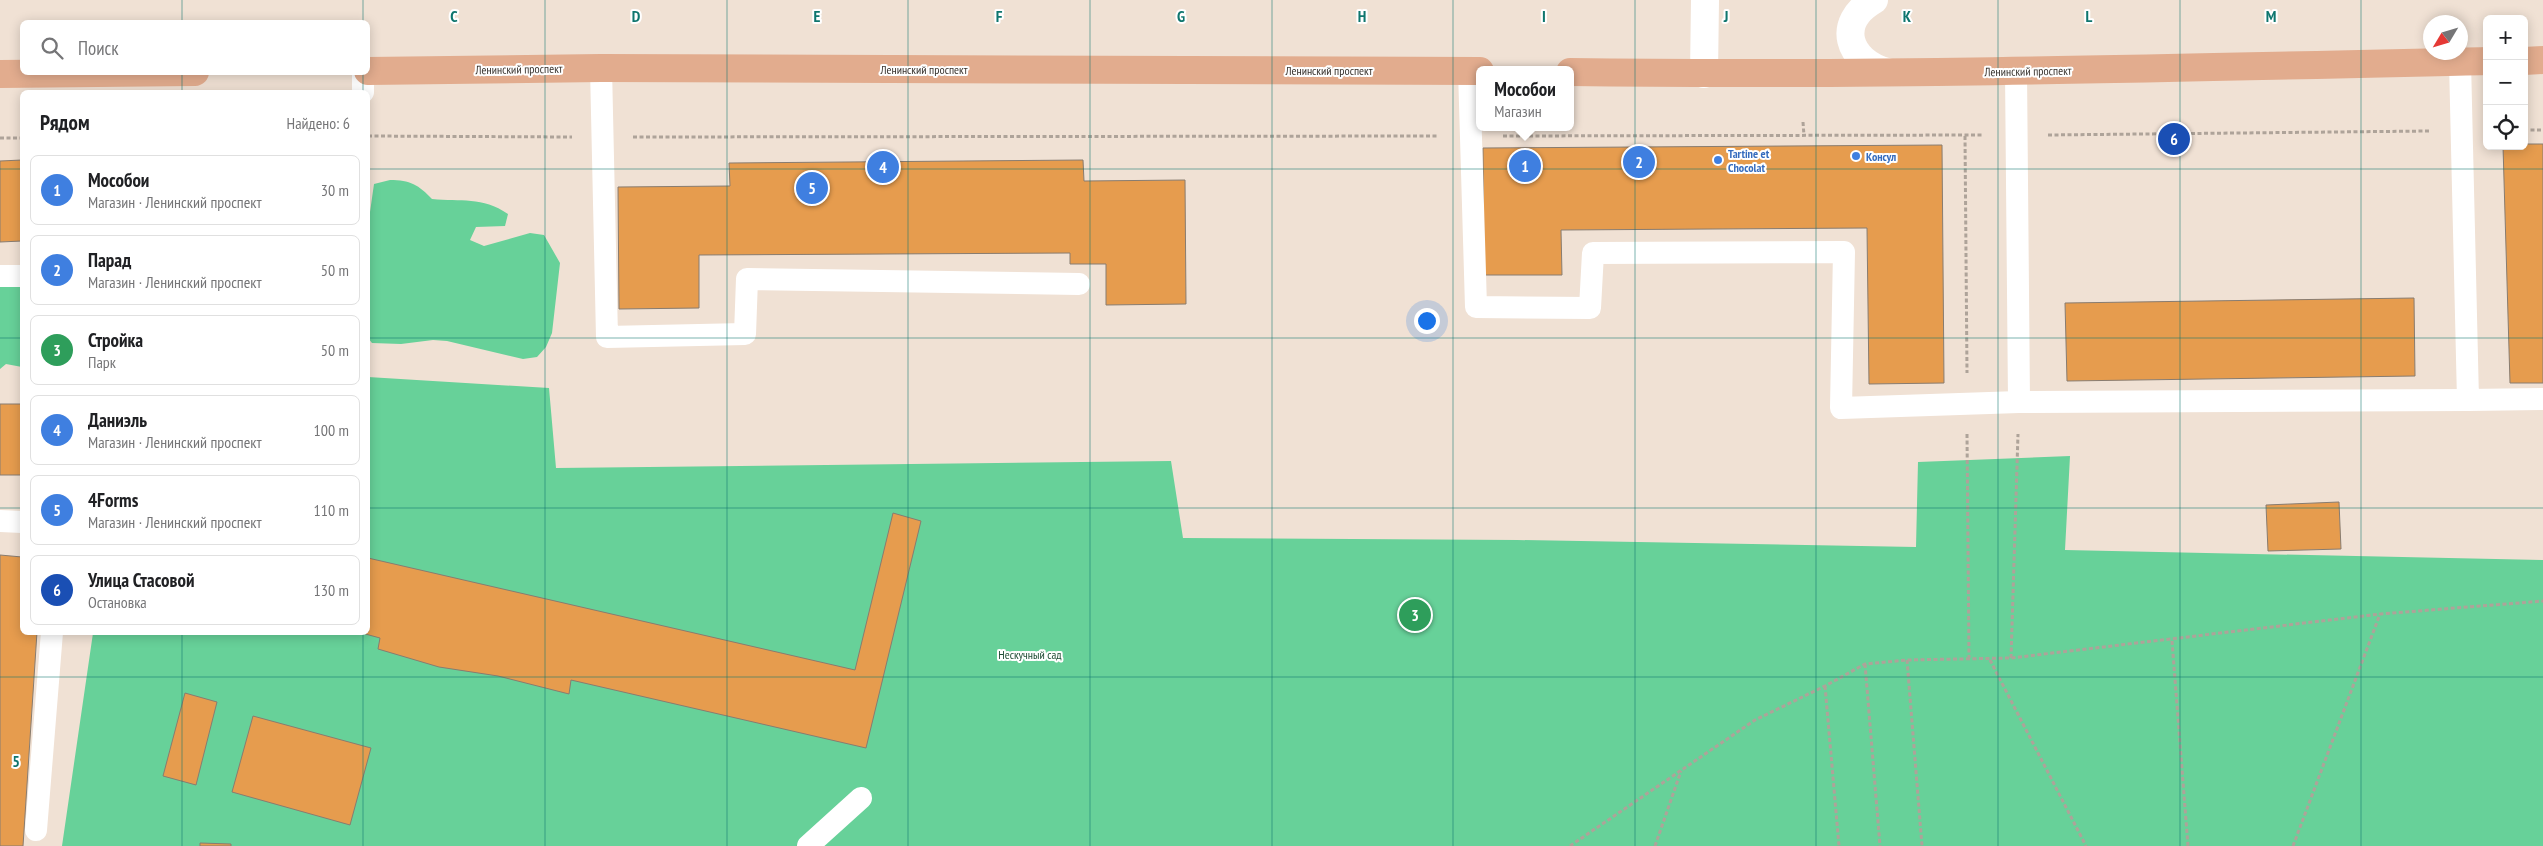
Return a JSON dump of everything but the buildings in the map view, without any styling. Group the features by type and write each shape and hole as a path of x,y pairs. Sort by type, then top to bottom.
{"main road":[{"path":"2528,60 2543,60"},
{"name":"Ленинский проспект","path":"1574,72 1704,74 2016,71 2474,62"},
{"name":"Ленинский проспект","path":"370,71 601,68 1475,71"},
{"path":"0,74 20,74"}],"street":[{"path":"1704,0 1704,74"},
{"path":"1874,0 1861,8 1853,20 1850,34 1853,48 1861,60 1873,68 1887,72"}],"lane":[{"path":"2468,400 2462,131 2474,62"},
{"path":"601,68 607,337 746,334 747,279 1079,284"},
{"path":"1475,71 1472,136 1476,307 1590,308 1593,253 1844,252 1841,408 2018,402 2543,399"},
{"path":"2016,71 2018,402"},
{"path":"363,75 363,90"},
{"path":"0,276 20,276"},
{"path":"0,521 20,522"},
{"path":"36,830 52,635"},
{"path":"808,846 861,798"}],"path":[{"path":"1803,122 1804,136"},
{"path":"2528,130 2543,130"},
{"path":"370,136 1965,136 2462,131"},
{"path":"1965,136 1969,658"},
{"path":"0,138 20,138"},
{"path":"2011,658 2018,402"},
{"path":"1570,846 1755,720 1865,664 1907,660 1969,658 1990,660 2380,614 2543,601"},
{"path":"2293,846 2380,614"},
{"path":"2172,640 2188,846"},
{"path":"1907,660 1922,846"},
{"path":"1990,660 2086,846"},
{"path":"1865,664 1880,846"},
{"path":"1825,686 1839,846"},
{"path":"1655,846 1682,770"}],"green space":[{"path":"390,180 403,181 414,184 432,199 480,202 489,204 508,214 505,226 476,227 470,240 484,246 530,233 544,235 560,263 552,333 546,347 537,357 523,359 447,341 433,340 401,344 372,343 370,340 370,212 374,184"},
{"path":"20,285 20,367 6,364 0,369 0,286"},
{"name":"Нескучный сад","path":"370,377 549,388 556,468 1171,461 1183,538 1517,540 1916,547 1918,462 2070,456 2065,550 2543,560 2543,846 62,846 93,635 370,635"}],"place":[{"name":"Улица Стасовой","path":"2174,139"},
{"name":"Консул","path":"1856,156"},
{"name":"Tartine et Chocolat","path":"1718,160"},
{"name":"Парад","path":"1639,162"},
{"name":"Мособои","path":"1525,166"},
{"name":"Даниэль","path":"883,167"},
{"name":"4Forms","path":"812,188"},
{"name":"Стройка","path":"1415,615"}]}
